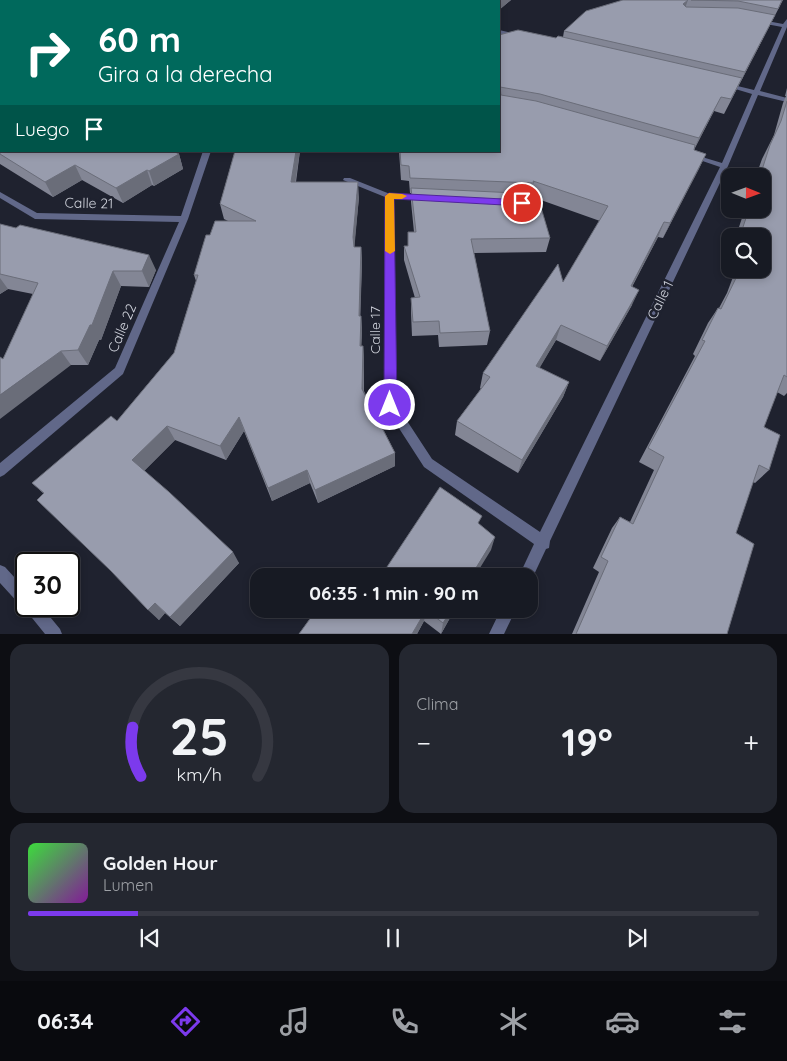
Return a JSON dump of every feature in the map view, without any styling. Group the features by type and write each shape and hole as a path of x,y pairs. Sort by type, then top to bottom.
{"street":[{"path":"750,19 786,23"},
{"name":"Calle 1","path":"530,568 724,166 786,23"},
{"path":"500,32 527,38"},
{"path":"718,83 787,100"},
{"name":"Calle 22","path":"0,471 119,371 184,219 207,152"},
{"path":"687,155 724,166"},
{"path":"348,180 389,196 437,198"},
{"name":"Calle 21","path":"0,194 35,216 184,219"},
{"name":"Calle 17","path":"389,196 390,405 428,463 544,543"},
{"path":"0,572 15,589"},
{"path":"40,617 55,634"},
{"path":"496,634 504,618"}],"building":[{"path":"623,0 688,0 683,4 686,7 738,8 775,15 745,72 564,31 586,11"},
{"path":"691,0 782,0 778,9 738,1"},
{"path":"518,30 556,38 558,36 742,78 731,99 721,97 699,138 540,94 500,87 500,35"},
{"path":"500,87 501,95 536,101 695,145 694,150 706,154 670,223 664,222 631,286 639,290 607,346 561,325 536,366 569,382 522,460 457,421 490,377 483,373 558,264 563,282 608,206 533,181 534,183 410,178 409,166 401,165 400,152 500,152"},
{"path":"787,101 787,377 784,375 764,427 780,435 769,470 759,465 736,533 754,544 727,634 576,634 608,561 601,557 620,517 633,524 664,457 648,448 705,341 702,340 718,308 721,309 736,278 771,278 771,228 743,228 746,218 771,218 771,168 763,168"},
{"path":"0,152 175,152 179,154 116,188 75,165 45,182 0,154"},
{"path":"235,152 296,152 291,182 358,182 353,237 354,247 361,247 359,316 361,316 360,346 363,346 362,389 395,453 315,490 307,470 268,488 239,417 220,446 167,426 132,460 233,552 170,617 155,603 148,610 111,571 37,500 44,493 32,483 111,416 117,421 174,353 198,275 194,275 206,235 210,235 215,221 256,221 220,204"},
{"path":"411,188 537,194 550,238 471,239 490,331 440,333 439,321 413,322 411,298 420,297 404,246 408,246 408,232 416,232"},
{"path":"0,224 16,228 20,225 149,255 142,271 113,271 92,325 90,325 78,350 61,351 0,395 0,357 3,359 38,283 0,274"},
{"path":"440,487 482,516 478,523 495,537 476,568 386,568"},
{"path":"311,618 421,618 412,634 299,634"},
{"path":"436,618 446,618 443,623"}],"slow traffic":[{"path":"390,251 389,196 402,196"}],"route":[{"path":"390,405 389,196 522,203"}]}
